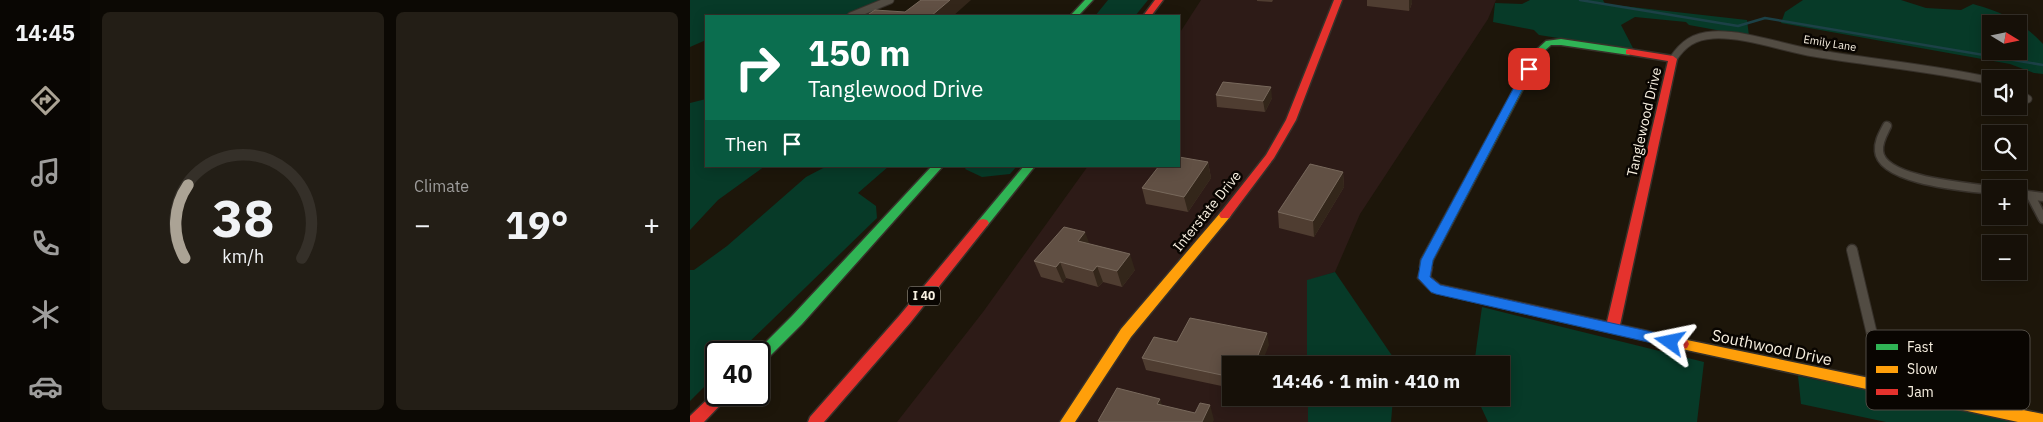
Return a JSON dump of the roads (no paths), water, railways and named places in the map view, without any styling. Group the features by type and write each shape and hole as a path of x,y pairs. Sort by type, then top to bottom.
{"main road":[{"path":"1075,15 1089,0"},
{"path":"1148,15 1159,0"},
{"name":"Interstate Drive","path":"1067,422 1126,333 1223,218 1270,156 1291,120 1338,0"},
{"name":"Tanglewood Drive","path":"1436,289 1424,278 1427,260 1542,47 1549,43 1575,44 1674,59 1612,329"},
{"path":"770,347 937,167"},
{"name":"I 40","path":"814,422 904,319 1029,167"},
{"name":"Southwood Drive","path":"1436,289 1866,385"},
{"path":"694,422 710,406"},
{"name":"Southwood Drive","path":"1989,410 2043,421"}],"street":[{"path":"854,15 890,0"},
{"name":"Emily Lane","path":"1674,59 1682,46 1701,37 1714,35 1730,36 1813,53 1956,73 1982,79"},
{"path":"1887,126 1879,137 1878,152 1886,166 1897,174 1982,189"},
{"path":"2027,195 2043,198"},
{"path":"2031,196 2043,219"},
{"path":"1852,249 1871,330"}],"waterway":[{"path":"1580,0 1738,26 1765,18 2043,65"}]}
